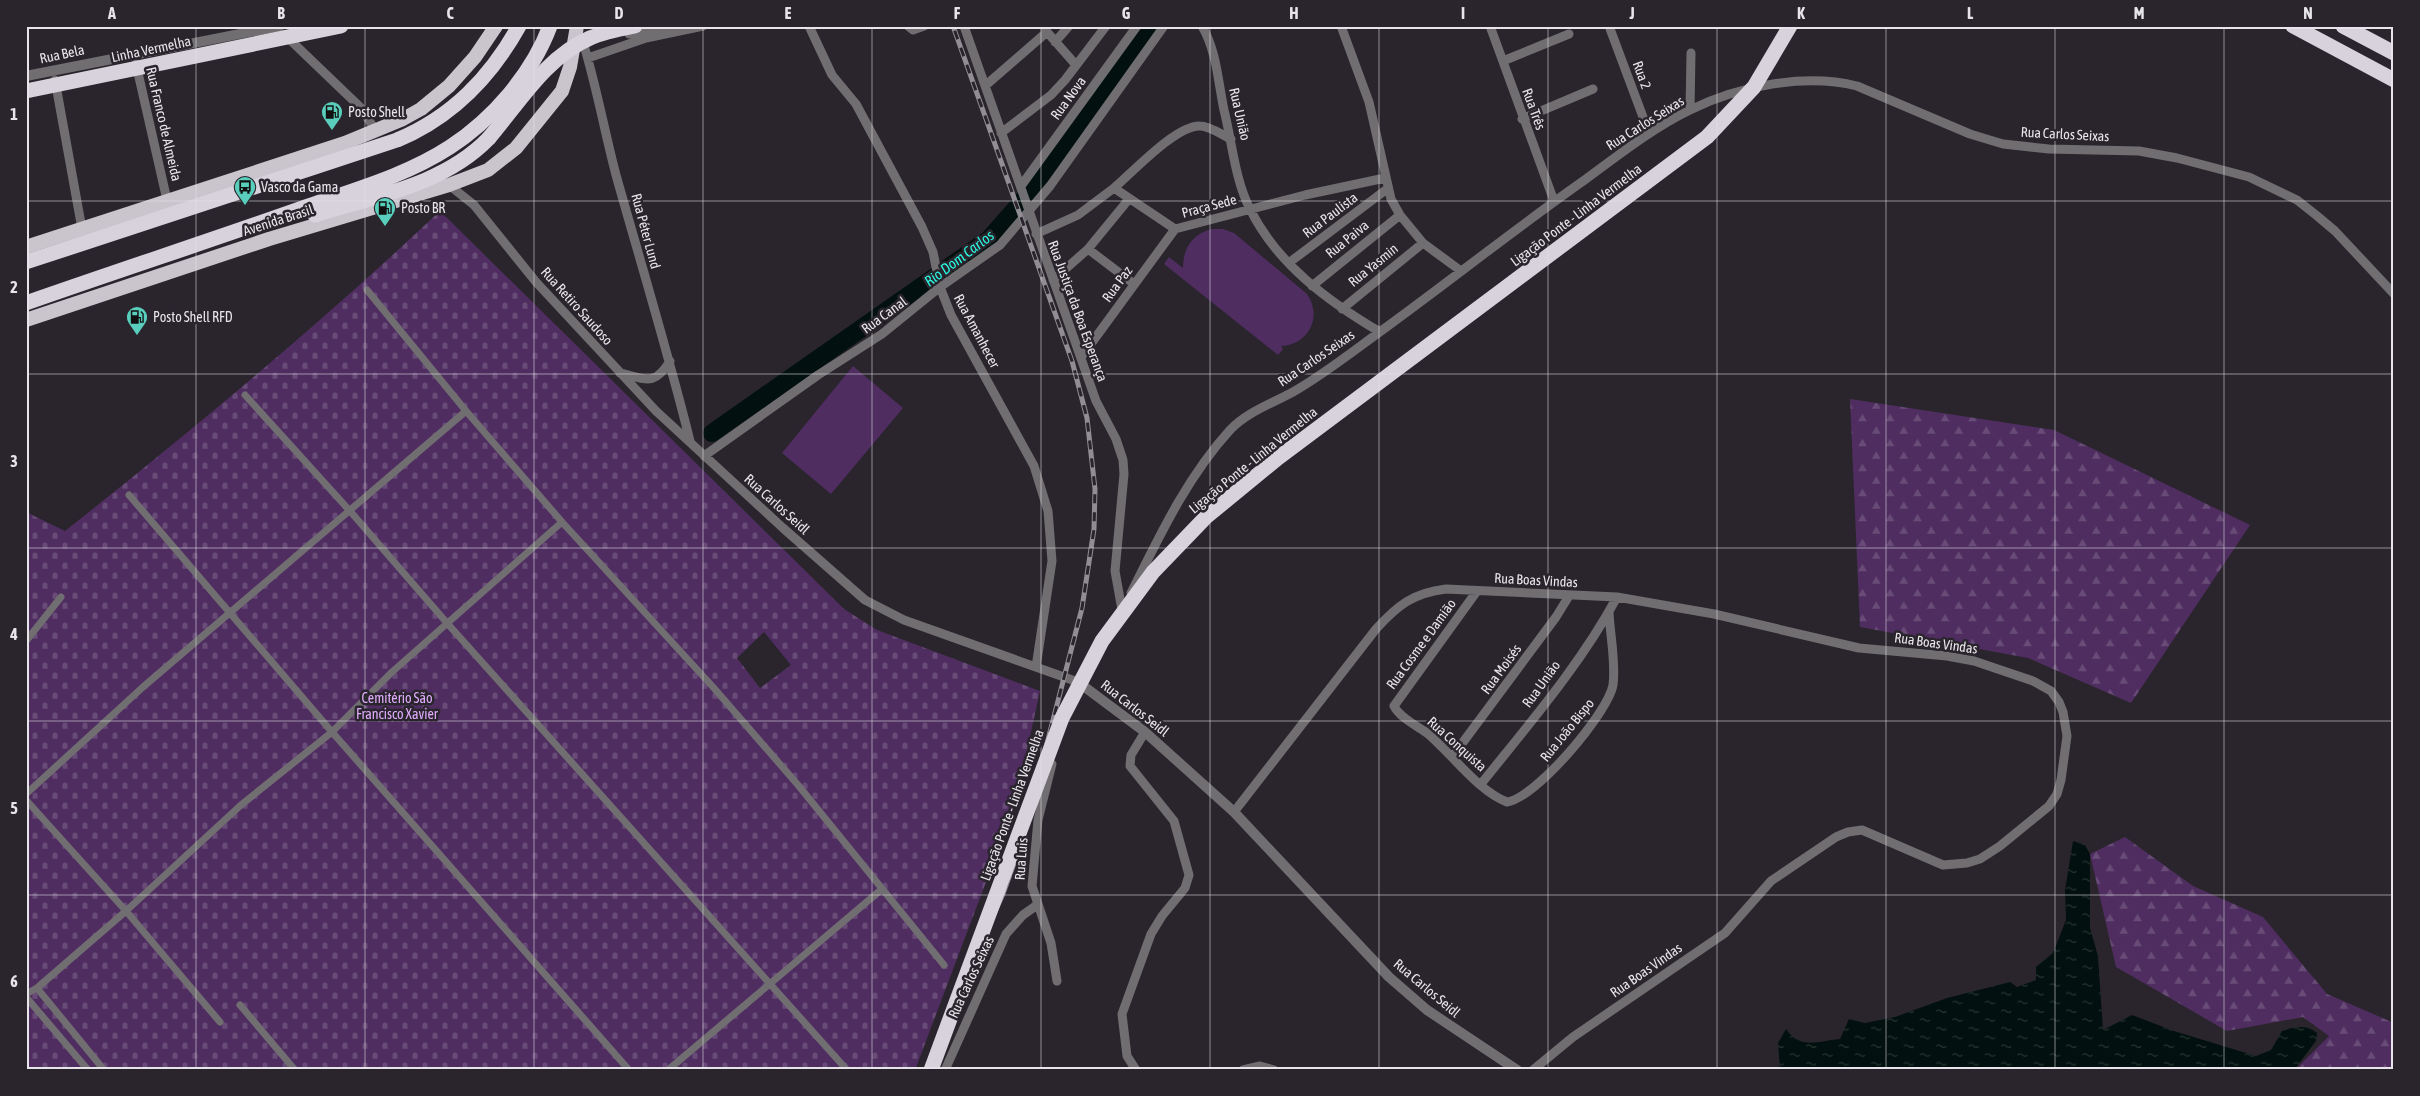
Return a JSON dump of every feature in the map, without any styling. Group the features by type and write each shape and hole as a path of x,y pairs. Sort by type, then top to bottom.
{"highway":[{"name":"Linha Vermelha","path":"26,82 304,26"},
{"name":"Linha Vermelha","path":"26,91 341,26"},
{"path":"26,247 376,131 421,109 435,99 475,58 496,26"},
{"path":"26,262 417,132 435,122 472,91 501,56 519,26"},
{"name":"Avenida Brasil","path":"26,303 248,229 396,176 416,167 451,146 486,118 504,99 536,55 550,26"},
{"name":"Avenida Brasil","path":"26,320 269,239 449,185 481,173 505,157 556,100 567,80 578,26"},
{"path":"248,229 311,216 413,185 460,164 489,138 563,53 598,35 635,26"},
{"name":"Ligação Ponte - Linha Vermelha","path":"931,1070 1062,718 1102,641 1146,579 1199,523 1278,458 1707,136 1754,87 1790,26"},
{"path":"2293,26 2394,80"},
{"path":"2343,26 2394,53"}],"street":[{"name":"Rua Péter Lund","path":"578,26 588,58 600,114 644,276 670,362 690,441"},
{"path":"585,48 600,40 665,26"},
{"path":"588,58 646,38 703,26"},
{"name":"Rua Amanhecer","path":"809,26 832,75 856,104 931,246 939,283 951,315 1034,466 1048,511 1052,561 1036,667"},
{"path":"908,26 914,30 924,26"},
{"name":"Rua Justiça da Boa Esperança","path":"964,26 1029,208 1036,234 1082,356 1096,401 1116,439 1123,460 1124,474 1116,570 1122,610"},
{"path":"1055,42 1069,26"},
{"path":"1001,133 1051,95 1106,26"},
{"name":"Rua Nova","path":"1022,190 1137,26"},
{"name":"Rua Canal","path":"704,456 818,375 882,334 939,283 1000,245 1164,26"},
{"name":"Rua União","path":"1203,26 1212,49 1231,139 1250,209 1265,234 1312,286 1342,309 1380,332"},
{"path":"1341,26 1369,102 1387,189 1400,215 1422,243 1461,271"},
{"name":"Rua Três","path":"1490,26 1522,119 1554,201"},
{"path":"278,27 360,107 376,131"},
{"name":"Rua Bela","path":"26,76 134,53 278,27"},
{"name":"Rua 2","path":"1610,27 1649,133"},
{"path":"986,85 1046,29 1076,65"},
{"path":"1503,61 1569,34"},
{"name":"Rua Franco de Almeida","path":"134,53 167,200"},
{"path":"1690,110 1691,53"},
{"path":"53,70 82,228"},
{"name":"Rua Carlos Seixas","path":"1078,682 1109,637 1164,528 1200,467 1231,429 1243,418 1294,391 1380,332 1554,201 1649,133 1690,110 1728,95 1771,85 1825,80 1857,86 1970,134 2003,144 2049,149 2139,151 2210,166 2249,177 2297,200 2335,231 2394,294"},
{"path":"1522,119 1594,89"},
{"path":"1036,234 1078,215 1114,188 1168,140 1191,127 1206,127 1231,139"},
{"path":"1250,209 1385,178"},
{"name":"Rua Retiro Saudoso","path":"449,185 474,205 536,282 656,411 690,441"},
{"path":"1114,188 1175,229"},
{"name":"Rua Paulista","path":"1290,262 1387,189"},
{"path":"1053,280 1088,249 1129,199"},
{"name":"Praça Sede","path":"1175,229 1250,209"},
{"name":"Rua Paiva","path":"1312,286 1400,215"},
{"name":"Rua Paz","path":"1082,356 1175,229"},
{"name":"Rua Yasmin","path":"1342,309 1422,243"},
{"path":"1088,249 1134,284"},
{"path":"367,290 466,411 562,522 713,687 798,785 944,965"},
{"path":"620,373 644,379 656,378 661,376 670,362"},
{"path":"245,396 350,511 447,623 846,1070"},
{"path":"26,794 143,686 232,613 466,411"},
{"name":"Rua Carlos Seidl","path":"690,441 704,456 865,600 904,620 1078,682 1145,732 1234,812 1389,976 1427,1010 1517,1070"},
{"path":"129,495 332,732 563,992 629,1070"},
{"path":"88,1070 26,995 37,988 126,911 241,805 332,732 392,672 562,522"},
{"name":"Rua Boas Vindas","path":"1234,812 1350,660 1392,612 1426,592 1446,589 1617,597 1714,614 1859,648 1918,652 1974,661 2033,681 2050,691 2063,712 2067,736 2057,794 2049,806 2000,846 1980,859 1967,863 1944,865 1862,830 1848,832 1836,837 1770,881 1725,933 1573,1038 1533,1070"},
{"name":"Rua Cosme e Damião","path":"1399,713 1394,708 1395,704 1477,591"},
{"name":"Rua Moisés","path":"1452,757 1556,617 1569,596"},
{"path":"26,641 61,597"},
{"name":"Rua União","path":"1481,784 1543,706 1609,612 1617,597"},
{"name":"Rua João Bispo","path":"1496,796 1505,801 1512,801 1551,772 1584,734 1609,698 1613,684 1613,670 1609,612"},
{"name":"Rua Luis","path":"1057,980 1051,944 1032,886 1032,870 1038,820 1054,757 1078,682"},
{"name":"Rua Conquista","path":"1399,713 1429,735 1496,796"},
{"path":"1136,1070 1127,1056 1122,1014 1151,934 1162,916 1185,888 1189,875 1174,821 1130,766 1131,755 1145,732"},
{"path":"26,800 126,911 220,1022"},
{"path":"668,1070 882,889"},
{"name":"Rua Carlos Seixas","path":"945,1070 1006,934 1023,915 1037,905"},
{"path":"37,988 104,1070"},
{"path":"240,1005 295,1070"},
{"path":"1243,1070 1260,1066 1274,1070"}],"green space":[{"name":"Cemitério São Francisco Xavier","path":"440,211 844,609 877,630 1040,691 1014,808 915,1070 26,1070 26,512 65,531 256,375","holes":["764,632 791,665 760,688 737,658"]},
{"path":"1211,229 1223,229 1234,233 1307,294 1312,303 1313,320 1310,328 1299,341 1281,346 1283,349 1278,355 1164,264 1169,257 1183,268 1183,261 1190,243 1199,235"},
{"path":"853,366 903,408 831,494 782,453"},
{"path":"1850,399 2054,430 2250,525 2131,703 2028,658 1860,627"},
{"path":"2125,837 2193,886 2263,917 2327,994 2394,1023 2394,1070 2295,1070 2329,1036 2303,1017 2227,1031 2116,967 2090,854"}],"water":[{"path":"2073,841 2085,845 2090,854 2090,928 2098,956 2103,1030 2132,1015 2174,1031 2256,1056 2271,1050 2282,1031 2304,1027 2309,1028 2317,1033 2316,1041 2294,1070 1780,1070 1778,1043 1786,1029 1792,1036 1804,1042 1840,1039 1849,1019 1865,1023 1895,1017 1947,998 2010,982 2017,987 2036,980 2036,967 2053,953 2066,920 2065,890"}],"waterway":[{"name":"Rio Dom Carlos","path":"712,433 989,239 1042,179 1152,26"}],"railway":[{"path":"928,1070 963,982 1003,894 1021,844 1082,608 1094,529 1095,489 1087,418 1072,361 953,26"}],"place":[{"name":"Posto Shell","path":"332,131"},
{"name":"Vasco da Gama","path":"245,206"},
{"name":"Posto BR","path":"385,227"},
{"name":"Posto Shell RFD","path":"137,336"}]}
